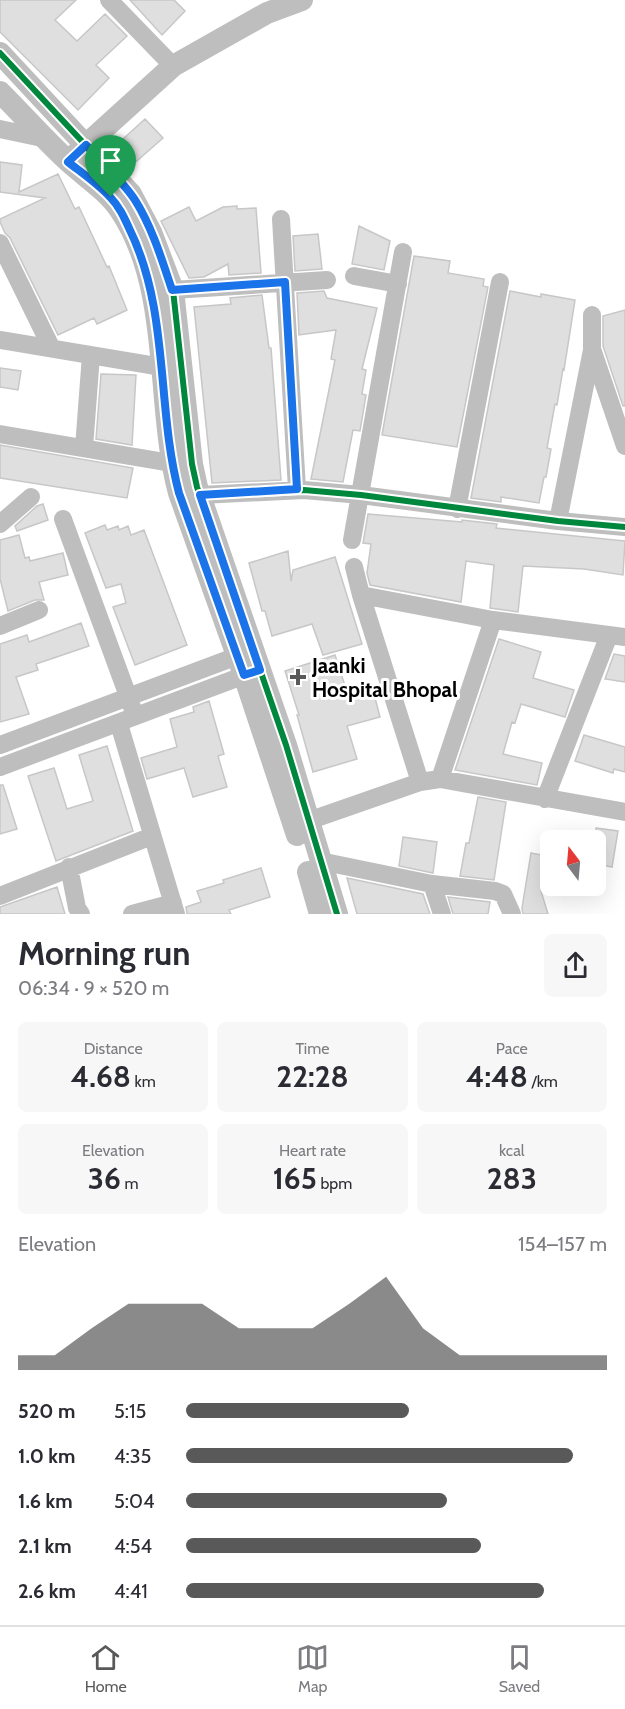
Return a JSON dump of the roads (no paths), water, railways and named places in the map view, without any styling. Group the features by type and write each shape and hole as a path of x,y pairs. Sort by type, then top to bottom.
{"street":[{"path":"110,0 173,66"},
{"path":"68,162 173,66 267,13 303,0"},
{"path":"0,53 131,194 154,239 172,290 192,464 320,914"},
{"path":"0,92 68,162 111,197 121,211 139,248 152,293 171,463 179,493 249,663 286,745 337,914"},
{"path":"0,129 47,139"},
{"path":"281,219 297,489"},
{"path":"0,243 51,347"},
{"path":"352,540 403,252"},
{"path":"354,276 398,284"},
{"path":"172,290 327,280"},
{"path":"458,509 500,282"},
{"path":"558,521 592,350 592,315"},
{"path":"0,340 162,367"},
{"path":"592,350 625,446"},
{"path":"84,448 91,355"},
{"path":"0,434 171,463"},
{"path":"200,495 297,489 625,527"},
{"path":"0,524 31,497"},
{"path":"63,519 129,698 127,721 152,836 174,909 132,914"},
{"path":"354,567 420,782"},
{"path":"361,595 493,620 617,636 545,799"},
{"path":"1,621 39,610"},
{"path":"440,779 493,620"},
{"path":"0,745 129,698 249,663"},
{"path":"0,767 127,721 249,663"},
{"path":"308,821 420,782 440,779 625,812"},
{"path":"0,896 152,836"},
{"path":"320,861 432,884 495,891 504,894 512,914"},
{"path":"69,867 77,908 81,914"},
{"path":"432,884 442,914"}],"place":[{"name":"Jaanki Hospital Bhopal","path":"298,677"}]}
